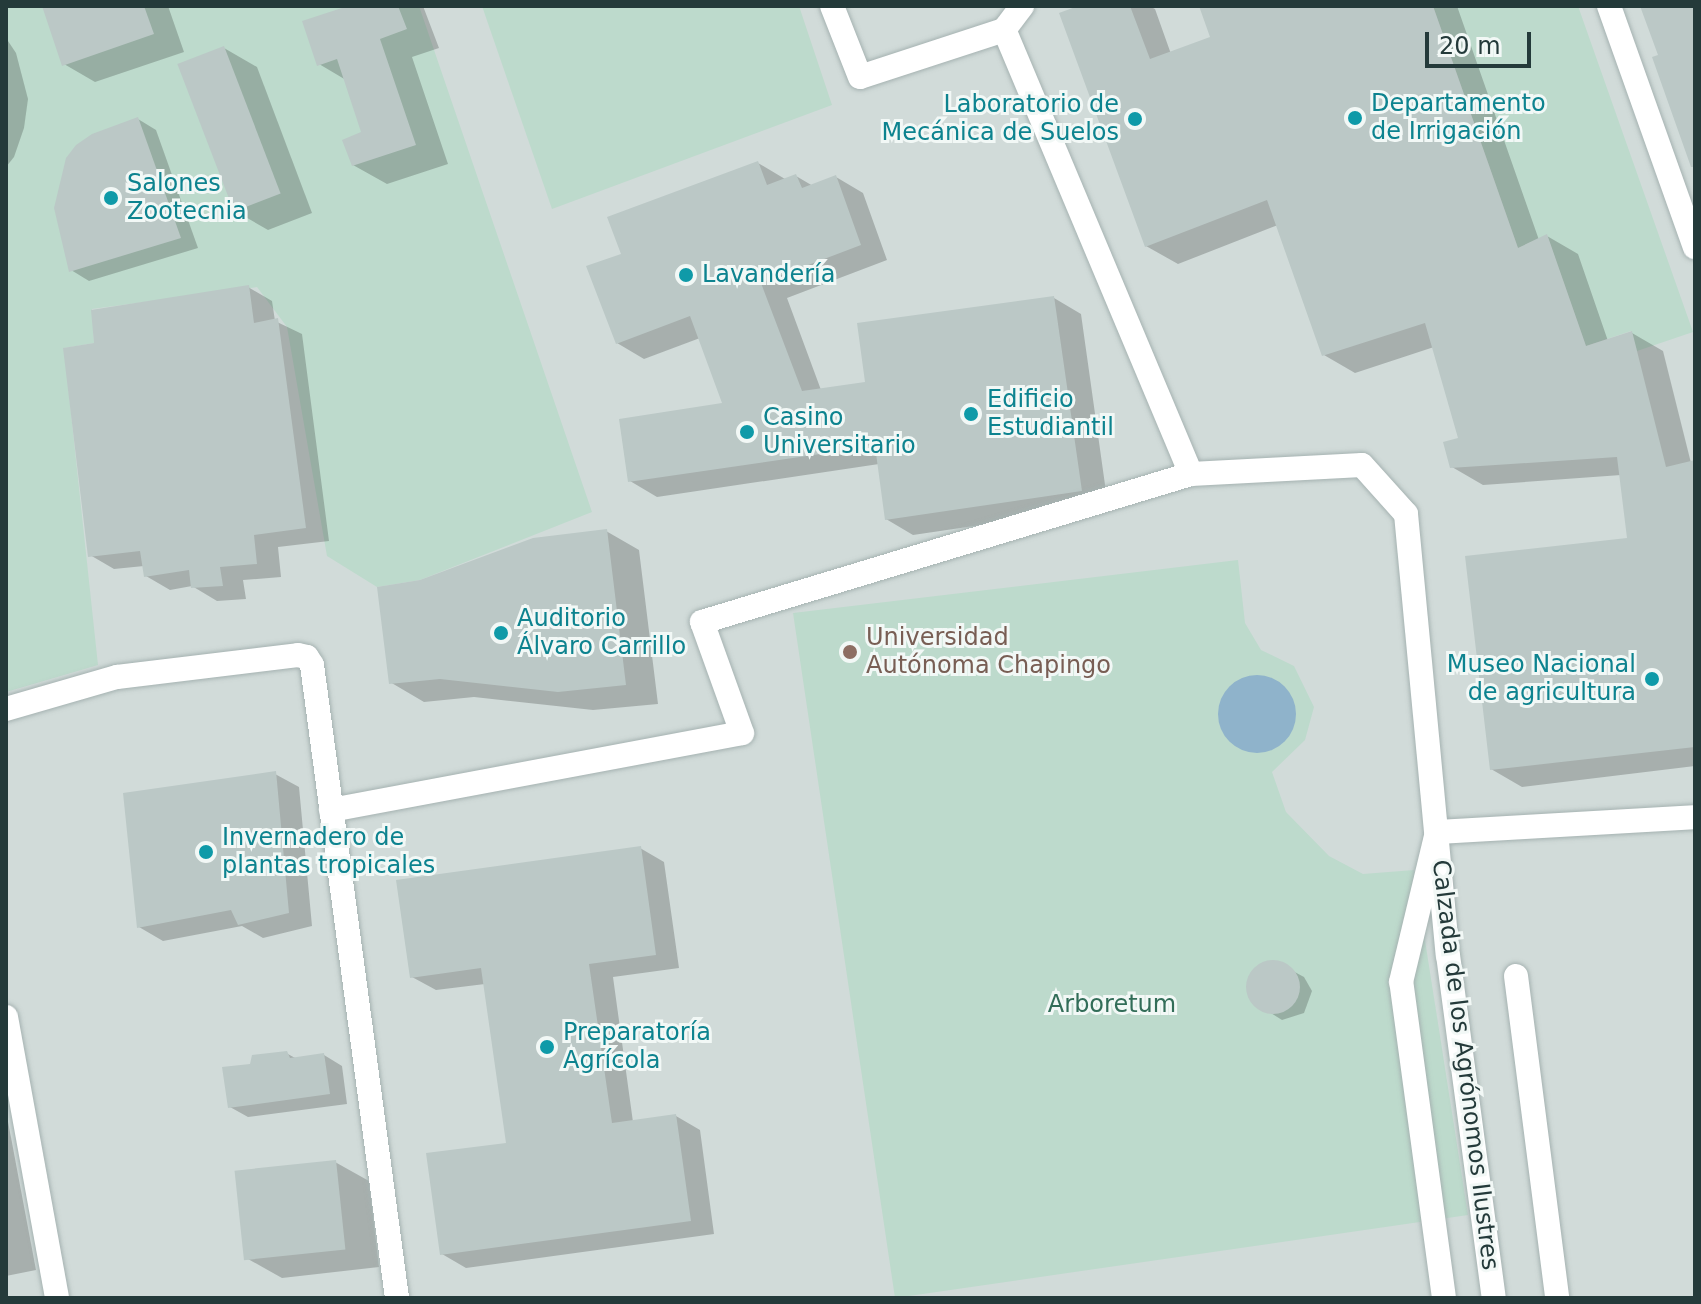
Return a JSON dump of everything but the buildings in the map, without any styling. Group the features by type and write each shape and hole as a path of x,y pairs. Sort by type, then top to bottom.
{"street":[{"path":"331,810 742,733 702,622 1191,474 1014,14 860,77 832,6"},
{"path":"1609,6 1695,247"},
{"name":"Calzada de los Agrónomos Ilustres","path":"1191,474 1362,465 1406,514 1448,955 1494,1298"},
{"path":"6,709 117,677 298,655 307,657 312,665 397,1298"},
{"path":"1437,832 1695,817"},
{"name":"Calzada de los Agrónomos Ilustres","path":"1437,832 1401,982 1444,1298"},
{"path":"1516,976 1557,1298"},
{"path":"6,1017 57,1298"}],"shaded area":[{"name":"Universidad Autónoma Chapingo","path":"6,6 1695,6 1695,1298 6,1298"}],"green space":[{"path":"6,6 419,6 592,512 420,580 377,587 327,556 287,327 257,287 92,309 94,343 64,348 98,665 6,692"},
{"path":"482,6 799,6 832,105 552,209"},
{"path":"1433,6 1578,6 1693,332 1637,351 1631,331 1586,346 1547,235 1518,248"},
{"name":"Arboretum","path":"1238,560 1245,623 1261,650 1294,666 1314,707 1305,740 1272,772 1286,812 1329,856 1363,874 1414,870 1468,1215 895,1298 793,613"}],"water":[{"path":"1257,675 1272,678 1285,686 1293,699 1296,714 1293,729 1285,742 1272,750 1257,753 1242,750 1229,742 1221,729 1218,714 1221,699 1229,686 1242,678"}],"place":[{"name":"Departamento de Irrigación","path":"1355,118"},
{"name":"Laboratorio de Mecánica de Suelos","path":"1135,119"},
{"name":"Salones Zootecnia","path":"111,198"},
{"name":"Lavandería","path":"686,275"},
{"name":"Edificio Estudiantil","path":"971,414"},
{"name":"Casino Universitario","path":"747,432"},
{"name":"Auditorio Álvaro Carrillo","path":"501,633"},
{"name":"Universidad Autónoma Chapingo","path":"850,652"},
{"name":"Museo Nacional de agricultura","path":"1652,679"},
{"name":"Invernadero de plantas tropicales","path":"206,852"},
{"name":"Preparatoría Agrícola","path":"547,1047"}]}
